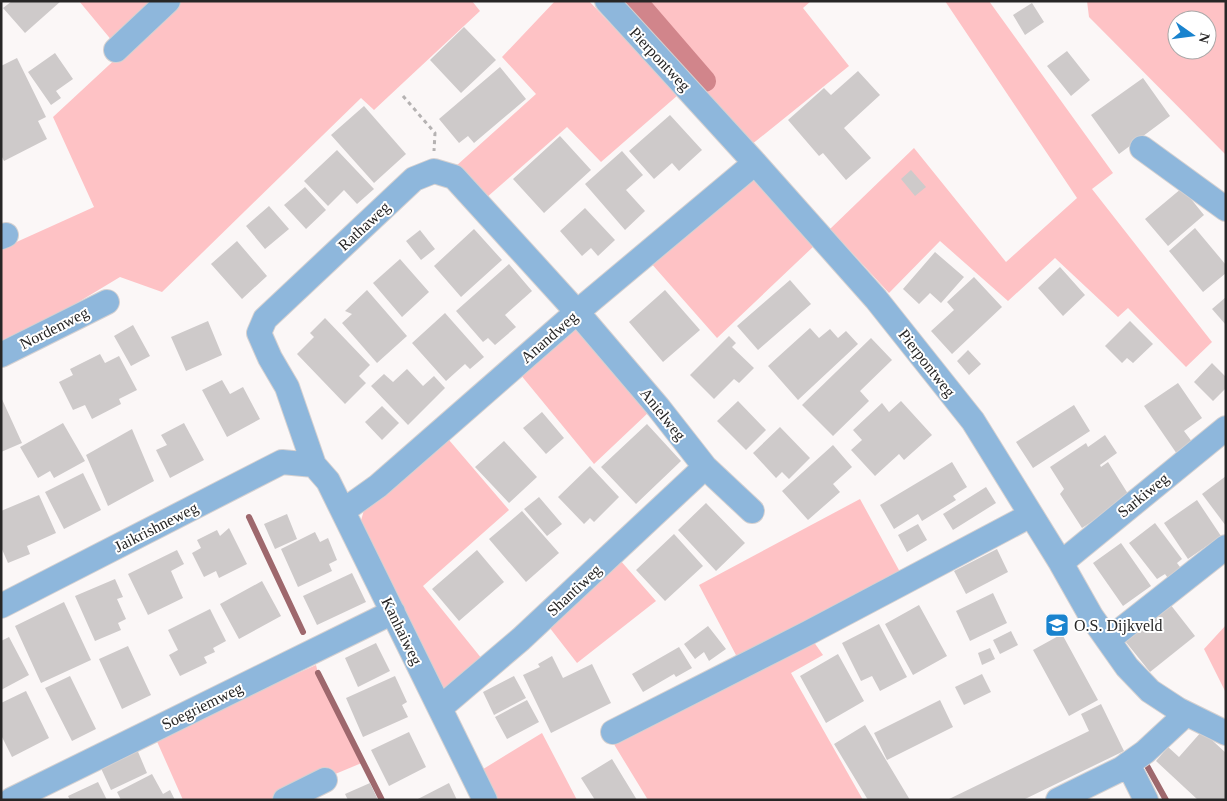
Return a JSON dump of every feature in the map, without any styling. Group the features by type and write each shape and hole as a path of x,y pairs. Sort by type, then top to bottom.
{"street":[{"path":"116,50 168,1"},
{"name":"Pierpontweg","path":"606,1 876,298 973,421 1061,563 1091,616 1127,667 1150,691 1186,714 1226,733"},
{"path":"1142,148 1226,209"},
{"name":"Anandweg","path":"343,511 378,486 577,312 755,163"},
{"path":"434,171 454,177 577,312"},
{"name":"Rathaweg","path":"314,465 287,387 270,358 259,333 265,320 414,179 434,171"},
{"name":"Nordenweg","path":"1,355 108,302"},
{"name":"Anielweg","path":"577,312 658,407 705,467 752,511"},
{"name":"Sarkiweg","path":"1061,563 1226,428"},
{"name":"Jaikrishneweg","path":"1,606 282,462 314,465"},
{"name":"Kanhaiweg","path":"314,465 328,481 486,800"},
{"name":"Shantiweg","path":"440,708 521,639 705,467"},
{"path":"613,732 808,633 1031,515"},
{"path":"1108,640 1226,547"},
{"name":"Soegriemweg","path":"11,800 393,612"},
{"path":"1058,800 1128,764 1145,752 1186,714"},
{"path":"1128,764 1146,800"},
{"path":"285,800 324,780"}],"path":[{"path":"403,96 435,133 434,171"}],"shaded area":[{"path":"79,1 157,1 113,42"},
{"path":"178,1 472,1 480,11 374,110 361,98 162,292 120,277 37,327 1,344 1,249 94,207 53,117"},
{"path":"555,1 589,1 678,95 601,162 567,127 486,198 456,166 536,94 502,57"},
{"path":"636,1 811,1 803,8 849,66 751,145 696,87 705,81"},
{"path":"945,1 989,1 1113,173 1092,189 1212,342 1186,367 1128,308 1118,317 1055,258 1008,301 940,241 889,293 830,229 914,148 1006,262 1077,198"},
{"path":"1087,1 1226,1 1226,155 1089,17"},
{"path":"752,177 815,245 717,338 650,262"},
{"path":"579,323 650,411 594,464 520,374"},
{"path":"449,440 509,510 423,586 482,659 440,693 360,524 364,510"},
{"path":"860,499 900,572 737,657 699,585"},
{"path":"620,560 656,601 577,663 546,623"},
{"path":"1226,625 1226,693 1204,649"},
{"path":"811,638 823,655 791,673 863,800 648,800 612,741"},
{"path":"316,665 318,673 364,762 273,800 183,800 155,737"},
{"path":"542,733 577,800 494,800 480,771"}],"building":[{"path":"12,1 61,1 25,33 3,8"},
{"path":"1032,3 1044,22 1025,35 1013,15"},
{"path":"464,27 496,60 461,93 430,60"},
{"path":"1067,51 1090,80 1071,96 1047,66"},
{"path":"55,53 73,79 56,91 61,98 51,105 28,72"},
{"path":"17,58 46,117 38,121 47,139 4,161 1,155 1,66"},
{"path":"500,67 526,99 474,143 468,136 459,143 439,119"},
{"path":"858,71 880,95 844,128 871,158 846,180 823,153 819,156 788,120 824,88 831,95"},
{"path":"1143,78 1170,116 1119,154 1091,115"},
{"path":"364,106 406,154 374,183 331,135"},
{"path":"670,115 702,150 679,171 672,163 654,179 629,151"},
{"path":"560,136 591,170 544,213 513,179"},
{"path":"337,150 374,189 357,204 344,190 328,206 304,181"},
{"path":"622,151 643,175 626,190 645,211 625,230 585,184"},
{"path":"911,170 926,187 915,196 901,179"},
{"path":"305,187 326,210 306,229 284,205"},
{"path":"1182,188 1204,215 1168,246 1145,219"},
{"path":"269,206 289,229 265,249 246,226"},
{"path":"585,208 615,240 598,256 591,248 582,256 560,231"},
{"path":"1195,228 1226,265 1226,273 1203,292 1169,251"},
{"path":"474,229 502,260 461,297 434,266"},
{"path":"420,230 435,249 421,260 406,241"},
{"path":"237,241 267,276 242,299 211,264"},
{"path":"935,252 964,277 941,303 930,293 919,304 903,289"},
{"path":"400,259 429,292 402,317 373,283"},
{"path":"509,264 532,291 505,315 516,327 495,345 488,338 483,342 456,311"},
{"path":"1060,267 1085,295 1063,316 1038,288"},
{"path":"974,277 1002,307 952,354 931,331 954,310 947,302"},
{"path":"790,280 811,304 758,350 737,326"},
{"path":"367,290 407,336 377,363 342,323 352,314 345,311"},
{"path":"665,290 700,330 663,362 629,322"},
{"path":"1226,297 1226,325 1212,309"},
{"path":"445,313 484,357 470,369 465,364 446,381 412,343"},
{"path":"325,318 370,365 359,376 366,383 345,404 297,354 314,337 310,333"},
{"path":"208,321 222,355 186,371 171,337"},
{"path":"1130,321 1153,344 1133,363 1127,358 1122,363 1105,346"},
{"path":"133,325 150,356 131,366 114,336"},
{"path":"810,328 819,338 830,329 838,338 846,331 858,344 798,400 768,366"},
{"path":"729,336 736,343 732,347 754,368 739,383 734,379 714,399 690,375"},
{"path":"871,338 892,360 860,391 869,401 833,436 802,405"},
{"path":"968,350 981,364 969,375 957,361"},
{"path":"100,354 105,363 119,356 137,390 119,399 121,404 92,419 85,405 73,410 59,382 73,375 70,369"},
{"path":"1212,363 1226,377 1226,388 1213,401 1194,382"},
{"path":"407,369 423,386 434,376 445,388 408,425 371,386 384,374 393,382"},
{"path":"222,380 230,394 243,387 260,419 227,437 202,390"},
{"path":"1178,383 1202,418 1184,431 1193,443 1177,454 1144,406"},
{"path":"1,397 22,443 1,452"},
{"path":"738,401 766,430 746,450 717,421"},
{"path":"901,401 932,435 904,460 899,454 875,476 851,450 862,440 853,430 882,403 889,412"},
{"path":"1074,405 1090,431 1033,468 1016,442"},
{"path":"382,406 399,423 382,440 365,422"},
{"path":"542,412 564,438 546,454 523,428"},
{"path":"63,423 85,461 54,478 50,471 38,478 20,447"},
{"path":"184,423 204,460 170,478 156,450 167,445 161,435"},
{"path":"647,424 681,461 636,504 601,467"},
{"path":"780,427 810,458 789,479 782,472 776,478 753,453"},
{"path":"132,429 154,481 108,506 86,455"},
{"path":"1105,435 1117,453 1100,465 1101,467 1108,462 1130,497 1082,528 1060,494 1064,489 1050,467 1086,443 1088,447"},
{"path":"504,441 537,477 509,503 475,467"},
{"path":"833,445 852,467 833,484 840,492 808,520 782,491"},
{"path":"952,462 967,487 953,496 956,500 922,521 918,514 894,529 880,505"},
{"path":"590,466 619,497 594,522 590,518 584,524 558,497"},
{"path":"83,473 101,510 64,529 45,492"},
{"path":"1226,476 1226,526 1202,494"},
{"path":"986,487 996,503 953,530 943,514"},
{"path":"39,495 56,533 27,546 30,554 8,563 1,547 1,511"},
{"path":"539,497 562,524 547,536 524,509"},
{"path":"1197,500 1221,536 1188,559 1164,523"},
{"path":"706,503 745,543 716,571 678,530"},
{"path":"522,511 559,553 526,582 489,539"},
{"path":"287,514 297,539 275,549 264,524"},
{"path":"1155,523 1182,559 1177,563 1183,571 1170,581 1165,574 1157,579 1129,543"},
{"path":"918,524 927,540 907,552 898,535"},
{"path":"229,528 247,564 219,578 216,571 204,577 192,553 201,548 197,540 217,530 220,536"},
{"path":"315,532 320,542 328,538 337,560 329,564 332,571 298,587 281,549"},
{"path":"674,534 703,566 665,601 636,570"},
{"path":"1121,543 1151,586 1123,606 1093,563"},
{"path":"997,549 1008,572 966,594 954,571"},
{"path":"177,550 184,564 171,571 183,598 148,615 128,574"},
{"path":"477,550 504,582 459,621 432,589"},
{"path":"352,573 366,602 317,625 303,596"},
{"path":"115,579 123,597 117,599 126,619 118,623 121,630 95,641 75,596"},
{"path":"262,581 281,616 239,639 220,604"},
{"path":"993,593 1007,623 970,641 956,611"},
{"path":"64,602 91,660 41,683 15,626"},
{"path":"1170,604 1195,636 1150,672 1125,641"},
{"path":"919,605 947,656 913,675 885,624"},
{"path":"210,609 226,641 213,648 215,652 204,657 207,663 180,676 169,655 178,650 168,630"},
{"path":"879,624 907,677 880,691 872,676 861,681 842,643"},
{"path":"708,626 726,649 709,661 704,652 695,659 684,644"},
{"path":"1011,631 1018,645 1000,654 993,640"},
{"path":"1062,634 1098,700 1069,716 1033,650"},
{"path":"9,637 29,675 1,690 1,641"},
{"path":"376,643 390,671 358,687 345,658"},
{"path":"128,646 151,695 122,709 99,659"},
{"path":"679,647 692,668 676,677 674,674 643,692 632,674"},
{"path":"990,648 995,659 982,665 978,653"},
{"path":"838,654 864,701 826,723 800,676"},
{"path":"552,656 563,678 592,664 611,703 551,733 523,675 540,667 538,664"},
{"path":"982,674 991,692 964,705 955,687"},
{"path":"70,676 96,729 72,741 45,688"},
{"path":"395,676 407,702 402,705 408,717 363,737 346,698"},
{"path":"514,676 526,698 494,715 483,692"},
{"path":"26,691 49,738 12,757 1,735 1,703"},
{"path":"527,700 539,722 507,739 495,717"},
{"path":"940,700 953,727 887,760 874,733"},
{"path":"1101,704 1124,751 1023,800 947,800 1089,731 1081,714"},
{"path":"865,725 910,800 868,800 834,744"},
{"path":"1202,731 1226,753 1226,800 1198,800 1156,761 1168,747 1179,757"},
{"path":"409,732 426,767 389,786 371,750"},
{"path":"136,747 147,773 111,790 99,764"},
{"path":"612,759 637,800 595,800 581,778"},
{"path":"152,774 163,794 170,790 175,800 121,800 117,792"},
{"path":"98,782 107,800 70,800 68,796"},
{"path":"370,783 378,800 348,800 345,794"},
{"path":"449,783 457,800 416,800"}],"waterway":[{"path":"636,1 705,81"},
{"path":"249,517 303,632"},
{"path":"318,673 382,800"},
{"path":"1146,764 1166,800"}],"place":[{"name":"O.S. Dijkveld","path":"1057,625"}]}
